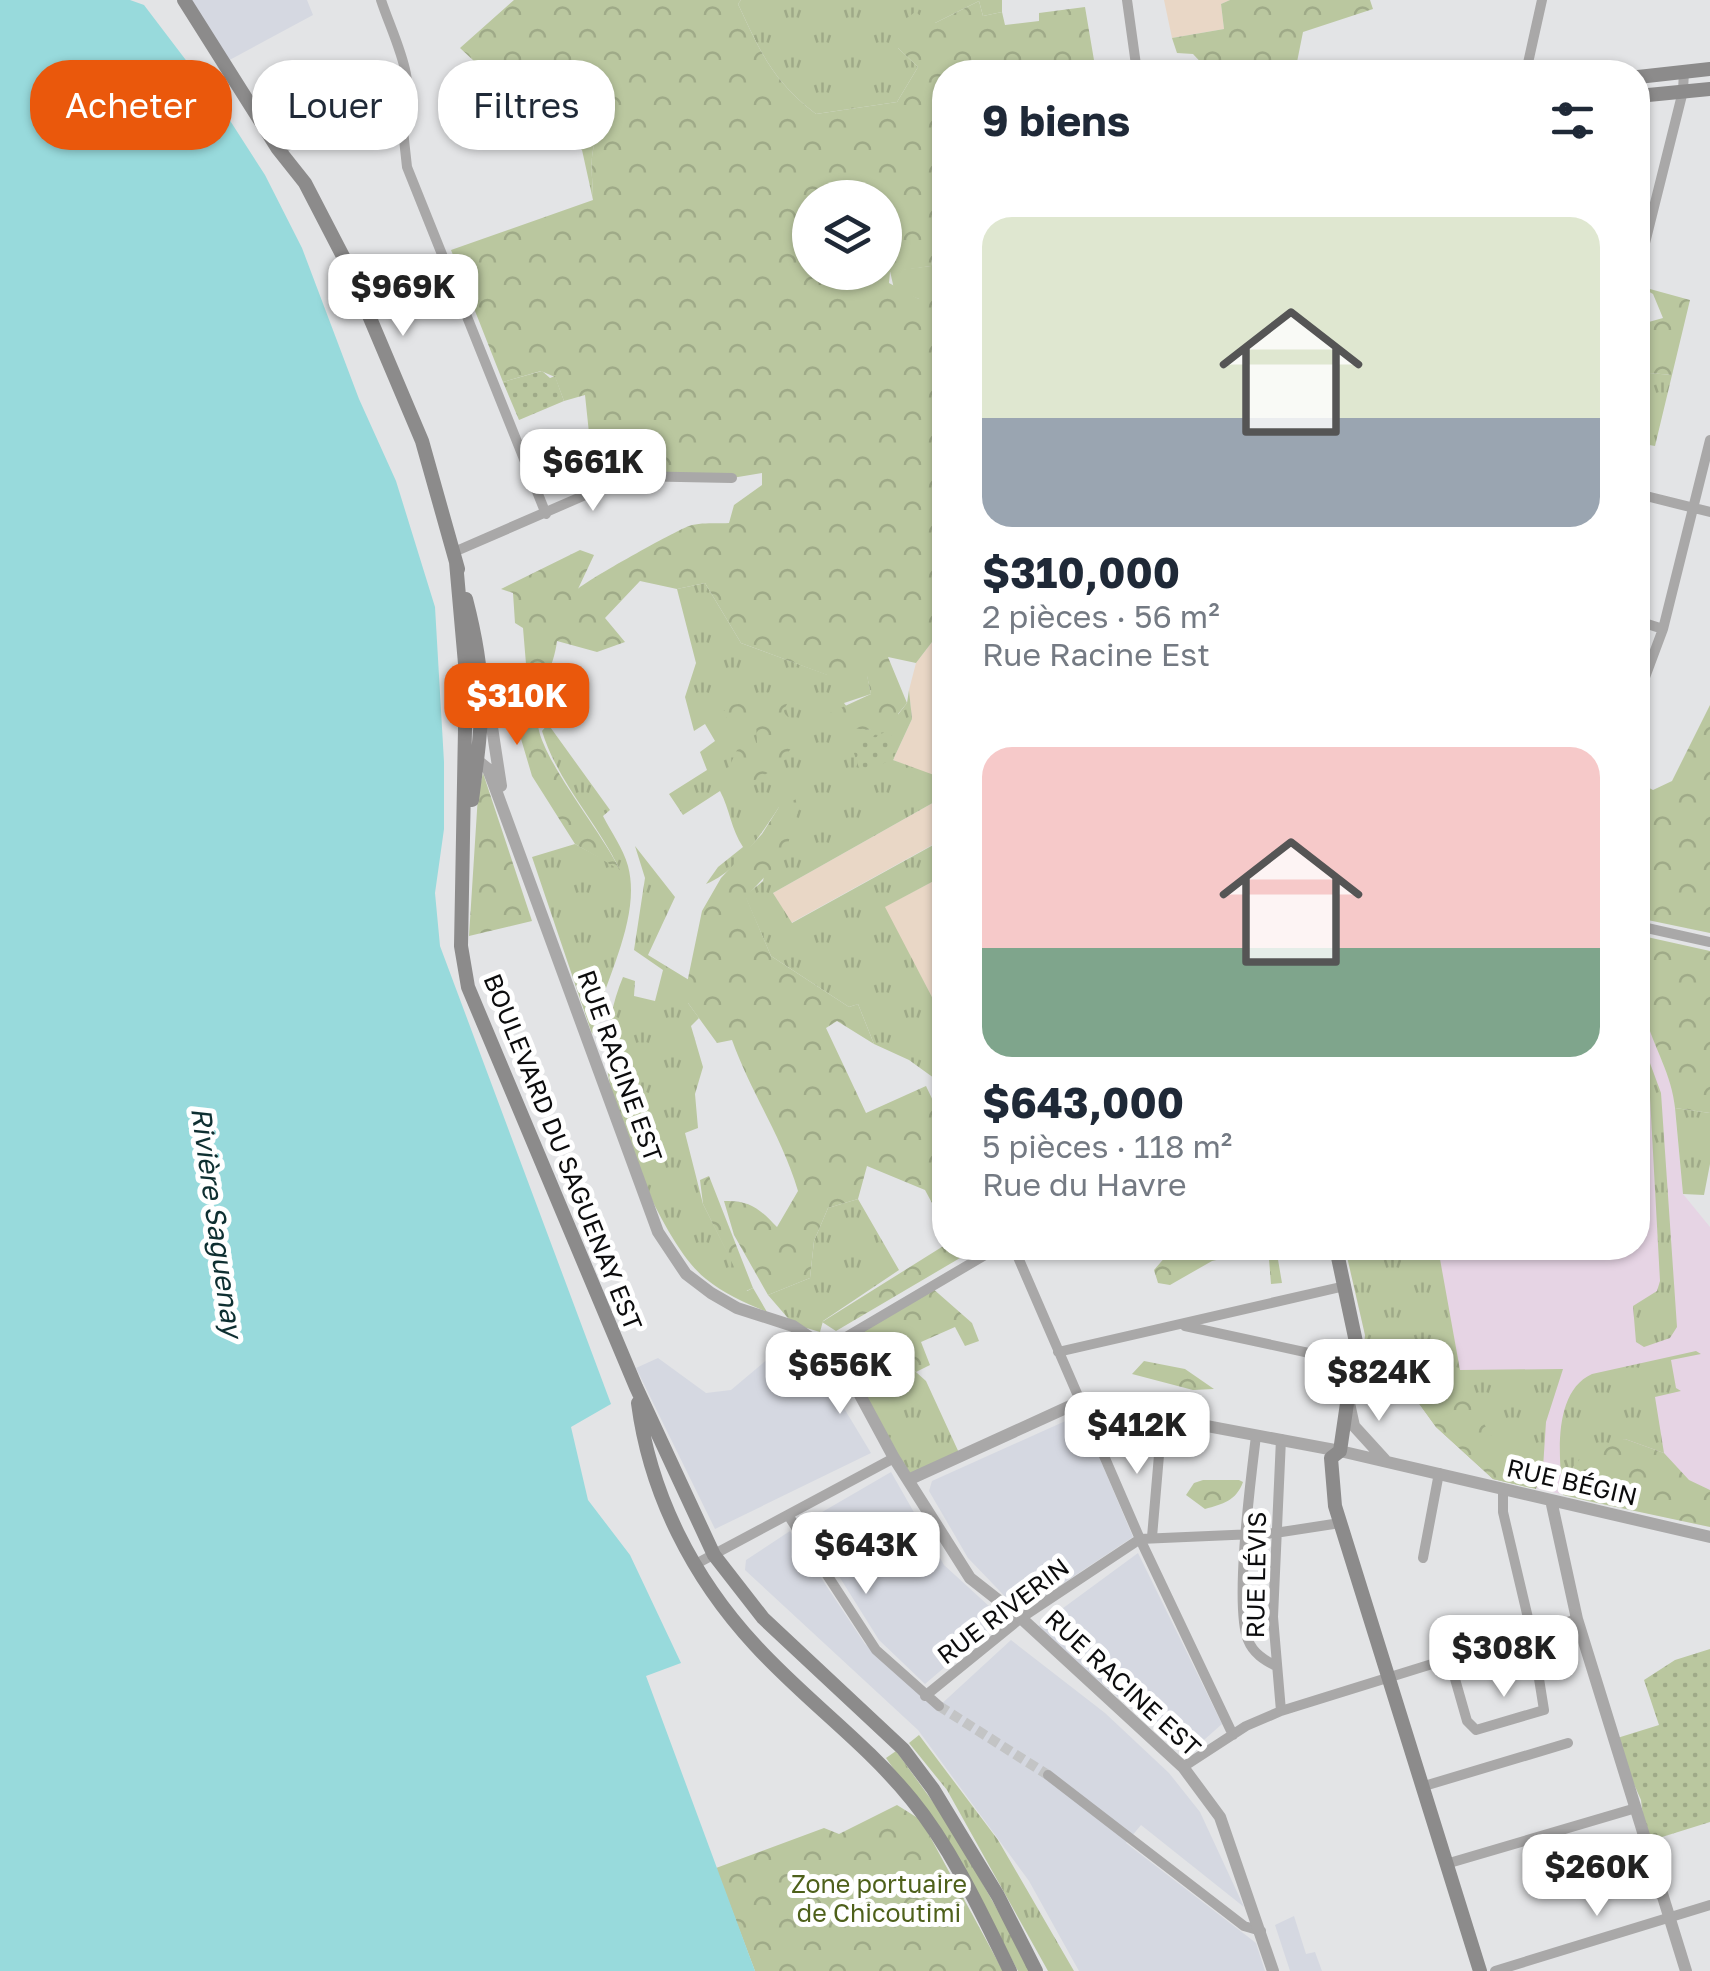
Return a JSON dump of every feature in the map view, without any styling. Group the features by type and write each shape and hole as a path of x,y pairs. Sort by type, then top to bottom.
{"main road":[{"name":"BOULEVARD DU SAGUENAY EST","path":"184,0 252,108"},
{"path":"1650,75 1710,69"},
{"path":"1650,95 1710,89"},
{"name":"BOULEVARD DU SAGUENAY EST","path":"279,150 305,183 348,266 422,442 455,557 484,676 464,870"},
{"name":"BOULEVARD DU SAGUENAY EST","path":"455,557 466,676 461,946 468,988 636,1388 714,1554 763,1618 903,1750 933,1790 998,1896 1036,1971"},
{"path":"1339,1260 1356,1342 1340,1450 1331,1458 1340,1524 1480,1971"},
{"name":"BOULEVARD DU SAGUENAY EST","path":"636,1388 642,1438 659,1491 694,1565 755,1646 854,1735 915,1802 1010,1971"}],"street":[{"path":"381,0 401,60"},
{"path":"1127,0 1135,60"},
{"path":"1529,60 1542,0"},
{"path":"1650,227 1684,91 1684,71"},
{"path":"405,150 407,167 546,514"},
{"path":"1650,664 1663,629 1710,440"},
{"path":"455,557 629,476 732,478"},
{"path":"1650,497 1710,512"},
{"path":"1650,625 1663,629"},
{"name":"RUE RACINE EST","path":"484,676 508,828"},
{"name":"RUE RACINE EST","path":"466,747 488,769 670,1254 686,1274 724,1301 793,1326 840,1358 894,1458 970,1578 1021,1618 1183,1767 1220,1817 1273,1971"},
{"path":"1650,929 1710,942"},
{"path":"829,1347 978,1260"},
{"path":"1019,1260 1140,1539 1233,1735"},
{"path":"1058,1352 1346,1286"},
{"path":"1182,1325 1355,1364"},
{"path":"1348,1401 1354,1426 1387,1461"},
{"path":"908,1480 1079,1402"},
{"name":"RUE BÉGIN","path":"1079,1402 1340,1450 1710,1536"},
{"path":"1152,1538 1162,1420"},
{"path":"1256,1436 1246,1533 1245,1628 1258,1654 1276,1666"},
{"name":"RUE LÉVIS","path":"1281,1439 1274,1533 1276,1666 1281,1711"},
{"path":"694,1565 894,1458"},
{"path":"1423,1558 1439,1473"},
{"path":"1449,1658 1467,1720 1476,1730 1544,1710 1532,1635 1502,1512 1504,1489"},
{"path":"1551,1500 1577,1619 1686,1971"},
{"path":"1562,1538 1566,1524 1585,1508"},
{"path":"788,1515 876,1650 939,1706"},
{"name":"RUE RIVERIN","path":"925,1696 1021,1618 1140,1539 1274,1533 1340,1524"},
{"path":"1183,1767 1281,1711 1577,1619"},
{"path":"1421,1787 1568,1743"},
{"path":"1048,1775 1244,1926 1261,1931"},
{"path":"1446,1864 1636,1808"},
{"path":"1495,1971 1710,1904"}],"shaded area":[{"path":"184,0 307,0 313,15 230,60 222,60"},
{"path":"1164,0 1230,0 1221,4 1224,29 1172,38"},
{"path":"932,642 932,776 893,760 912,719 909,690 916,663"},
{"path":"932,803 932,845 791,923 773,893"},
{"path":"932,882 932,997 884,907"},
{"path":"1650,1031 1673,1089 1683,1194 1710,1227 1710,1527 1493,1479 1436,1427 1402,1380 1362,1372 1365,1335 1348,1260 1650,1260"},
{"path":"782,1347 827,1380 871,1453 715,1529 636,1368 658,1358 706,1393 731,1390"},
{"path":"1081,1414 1133,1537 1020,1612 968,1558 929,1491 932,1481"},
{"path":"891,1472 944,1565 1002,1618 925,1684 879,1640 805,1522"},
{"path":"790,1531 865,1644 937,1708 1011,1640 1105,1713 1169,1773 1200,1812 1244,1907 1141,1825 1126,1843 1256,1943 1265,1971 1079,1971 1029,1881 918,1730 745,1570 746,1560"},
{"path":"1138,1553 1222,1724 1187,1755 1036,1628"},
{"path":"1294,1916 1306,1954 1315,1952 1322,1971 1290,1971 1275,1925"}],"green space":[{"path":"514,0 741,0 738,4 769,65 816,114 897,102 918,67 898,48 896,27 915,12 935,23 979,1 983,16 1002,12 1005,25 1039,21 1039,13 1085,7 1094,60 932,60 931,266 902,270 902,180 792,180 792,290 902,290 919,299 932,299 932,642 916,663 888,657 907,703 898,714 899,727 865,730 838,725 830,713 871,694 867,676 827,685 827,675 741,643 705,583 677,589 640,581 605,618 625,642 597,652 557,641 538,715 542,741 551,759 620,870 575,844 532,776 516,722 526,664 523,628 515,623 513,593 501,589 580,550 594,555 578,589 689,526 729,523 734,505 762,485 762,473 732,478 619,480 589,433 585,395 564,401 555,377 541,371 503,382 451,250 593,200 593,150 615,150 615,60 473,60 460,48"},
{"path":"741,0 1002,0 1002,12 983,16 979,1 935,23 898,48 918,67 897,102 816,114 769,65 738,4"},
{"path":"1230,0 1370,0 1373,9 1303,32 1297,60 1199,60 1193,54 1177,53 1172,38 1224,29 1221,4"},
{"path":"582,150 593,150 593,200"},
{"path":"932,259 932,299 919,299 896,290 902,290 902,270 931,266"},
{"path":"1650,289 1690,300 1672,375 1650,373 1650,322 1663,318"},
{"path":"542,371 550,378 555,376 564,401 519,420 503,382"},
{"path":"1650,373 1672,375 1655,446 1650,445"},
{"path":"705,583 741,643 828,675 867,675 871,694 844,703 865,730 889,726 907,703 909,690 912,719 893,760 932,774 932,803 773,893 792,923 932,846 932,882 885,907 932,997 932,1077 909,1060 874,1044 858,1004 849,1007 771,956 745,896 763,881 779,807 738,862 706,884 718,867 743,847 720,791 683,815 669,794 707,770 700,752 715,741 705,724 694,731 685,697 696,663 677,589"},
{"path":"792,679 794,690 783,712 801,730 776,766 737,787 730,765 737,750 757,743 756,722 720,717 728,705 750,703"},
{"path":"1710,705 1710,933 1650,920 1650,788 1672,781"},
{"path":"548,724 610,810 603,816 626,859 631,886 626,929 592,1034 532,857 575,844 619,868 557,767 542,731"},
{"path":"889,731 897,748 893,760 860,771 851,744"},
{"path":"483,773 532,921 469,936 478,795"},
{"path":"803,796 784,856 746,897 771,956 849,1007 858,1004 874,1044 837,1021 826,1028 866,1113 926,1086 932,1099 932,1203 925,1190 867,1166 858,1199 828,1208 814,1241 810,1278 768,1295 734,1235 724,1201 754,1207 777,1227 798,1191 732,1040 717,1043 688,1003 686,988 702,911 721,878 762,834 779,807"},
{"path":"635,846 675,897 648,955 689,980 688,1003 699,1018 691,1026 703,1067 695,1094 698,1128 685,1133 703,1204 747,1291 753,1288 767,1312 706,1279 675,1241 645,1184 613,1096 608,1074 608,1038 623,977 635,981 634,996 655,1001 663,970 634,950 645,878"},
{"path":"1650,938 1710,951 1710,1113 1675,1108 1650,1031"},
{"path":"1650,1063 1661,1093 1677,1327 1670,1338 1644,1347 1636,1342 1633,1306 1657,1291 1660,1281"},
{"path":"1675,1108 1710,1113 1710,1164 1704,1195 1683,1194"},
{"path":"709,1176 753,1288 746,1291 703,1204 700,1180"},
{"path":"858,1199 899,1270 823,1321 820,1332 793,1324 768,1295 810,1278 814,1241 828,1208"},
{"path":"932,1253 932,1260 957,1260 836,1331 822,1322"},
{"path":"1163,1260 1216,1260 1170,1285 1158,1283 1154,1270"},
{"path":"1269,1260 1278,1260 1282,1283 1271,1284"},
{"path":"1348,1260 1440,1260 1460,1370 1563,1369 1546,1422 1543,1468 1536,1489 1493,1479 1436,1427 1402,1380 1362,1372 1365,1335"},
{"path":"931,1287 972,1323 979,1341 965,1346 955,1327 921,1342 930,1365 916,1372 898,1356 887,1361 858,1349 847,1336"},
{"path":"847,1336 887,1361 898,1356 926,1381 960,1455 908,1480 829,1347"},
{"path":"1696,1351 1701,1354 1671,1360 1676,1388 1681,1391 1655,1397 1664,1453 1625,1439 1573,1467 1588,1501 1563,1495 1561,1428 1570,1395 1579,1383 1592,1374"},
{"path":"1426,1356 1460,1370 1458,1380 1505,1459 1523,1465 1531,1488 1493,1479 1436,1427 1402,1380 1362,1372"},
{"path":"1144,1361 1185,1369 1214,1389 1193,1390 1132,1374"},
{"path":"1625,1439 1664,1453 1689,1480 1710,1490 1710,1527 1588,1501 1573,1467 1590,1448"},
{"path":"1243,1482 1233,1498 1205,1509 1186,1495 1194,1483"},
{"path":"1710,1649 1710,1822 1646,1842 1641,1800 1614,1739 1659,1725 1644,1680 1675,1660"},
{"path":"919,1735 998,1840 1074,1971 1048,1971 947,1790 909,1743"},
{"path":"896,1751 949,1824 1032,1971 1018,1971 956,1857 886,1758"},
{"name":"Zone portuaire de Chicoutimi","path":"897,1805 921,1820 1003,1971 755,1971 716,1868 824,1828 839,1834"}],"water":[{"name":"Rivière Saguenay","path":"0,0 130,0 144,5 186,60 30,60 30,150 232,150 232,124 265,175 302,248 359,399 396,481 435,607 444,762 444,829 435,893 440,946 611,1404 571,1427 588,1500 630,1555 681,1663 646,1676 755,1971 0,1971"}],"tunnel":[{"path":"939,1706 1048,1775"}]}
